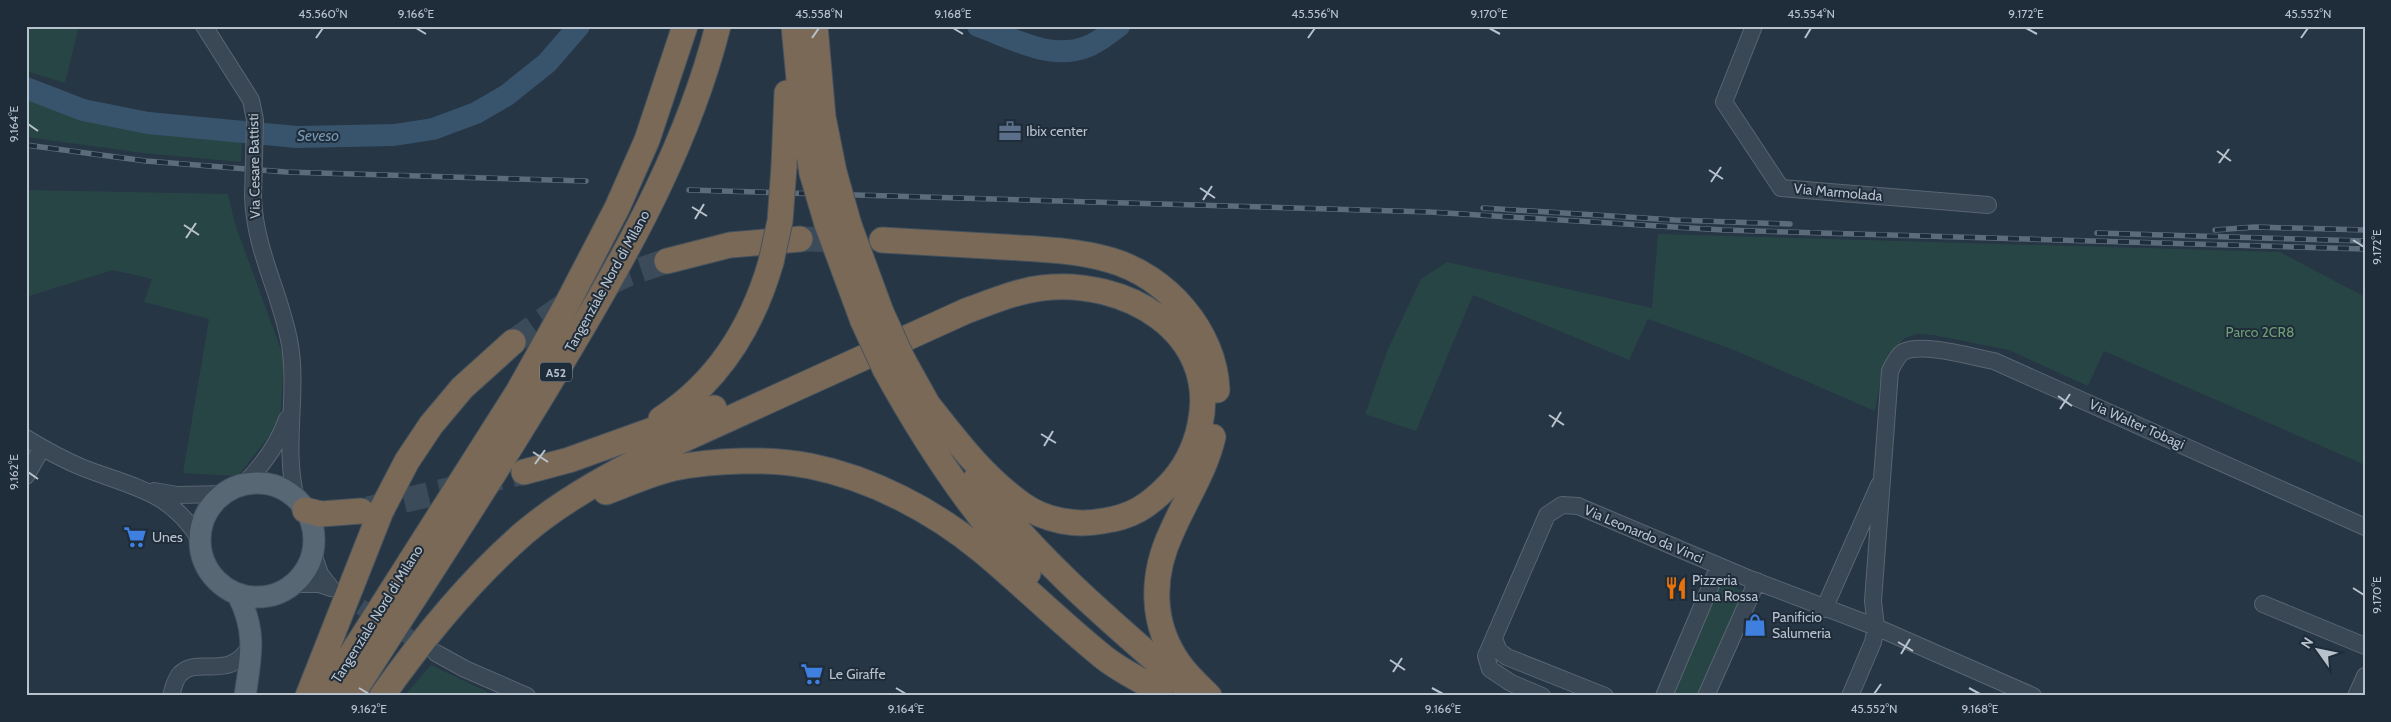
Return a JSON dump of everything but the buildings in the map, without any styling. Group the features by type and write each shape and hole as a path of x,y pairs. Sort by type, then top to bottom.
{"highway":[{"name":"Tangenziale Nord di Milano","path":"325,696 518,392 567,304 617,208 647,140 685,26"},
{"name":"Tangenziale Nord di Milano","path":"351,696 538,402 636,230 675,151 700,84 718,26"},
{"path":"610,446 654,424 682,405 710,380 730,353 758,299 771,262 780,221 787,85 794,26"},
{"path":"794,26 802,111 838,225 872,317 894,364 916,425 942,465 1009,553 1070,615 1163,693"},
{"path":"815,26 823,117 823,173"},
{"path":"667,262 730,245 800,239"},
{"path":"882,240 1050,250 1110,260 1136,270 1163,289 1183,307 1204,338 1217,378 1218,415 1210,452 1161,558 1156,584 1157,614 1166,641 1180,665 1209,696"},
{"path":"524,472 569,460 657,430 758,391 961,299 1004,284 1040,275 1075,272 1107,275 1130,282 1157,296 1179,313 1204,338"},
{"path":"382,696 425,640 478,578 525,533 554,511 626,466 966,311 1008,295 1042,288 1073,287 1104,290 1122,296 1148,309 1168,324 1188,348 1200,379 1202,412 1195,446 1178,476 1152,502 1124,518 1089,524 1056,521 1024,506 974,462 894,364"},
{"path":"308,696 382,511 407,461 431,425 462,388 513,342"},
{"path":"925,401 960,457 1004,516 1097,609 1197,696"},
{"path":"501,555 573,509 602,494 674,468 759,462 810,466 852,478 891,494 941,522 980,549 1102,656 1163,693"},
{"path":"301,504 321,514 361,510"}],"main road":[{"path":"269,484 286,491 301,504 312,526 313,553 305,571 294,584 271,596 251,597 238,595 221,585 209,572 202,556 200,540 205,518 212,505 224,494 243,485 269,484"},
{"path":"238,595 251,637"},
{"path":"245,696 251,637 271,596"}],"street":[{"name":"Via Cesare Battisti","path":"204,26 252,100 255,120 253,197 256,234 282,308 290,347 292,405 290,474 301,504"},
{"name":"Via Marmolada","path":"1754,26 1724,102 1781,188 1988,205"},
{"name":"Via Walter Tobagi","path":"1883,476 1890,371 1902,353 1912,349 1929,349 1994,361 2365,526"},
{"name":"Via Cesare Battisti","path":"243,485 261,468 276,445 292,405"},
{"path":"26,438 42,448 82,467 144,490 175,508 189,522 200,540"},
{"path":"26,476 42,448"},
{"path":"1824,609 1883,476"},
{"path":"1850,696 1873,642 1876,627 1872,601 1883,476"},
{"path":"144,490 177,495 224,494"},
{"name":"Via Leonardo da Vinci","path":"1542,696 1511,683 1490,669 1486,656 1548,514 1562,505 1578,506 1824,609 1876,627 2033,696"},
{"path":"294,584 319,584 330,588 320,574 313,553"},
{"path":"1664,696 1719,566"},
{"path":"1706,696 1758,581"},
{"path":"2264,604 2365,646"},
{"path":"170,696 178,675 185,670 232,664 243,657 251,637"},
{"path":"1494,639 1499,651 1507,657 1605,696"},
{"path":"436,653 465,669 528,696"},
{"path":"2356,696 2365,676"}],"green space":[{"path":"26,26 79,26 65,83 26,71"},
{"path":"26,94 81,115 166,130 242,140 241,162 143,153 26,137"},
{"path":"26,190 228,194 235,224 284,358 280,422 238,476 183,473 209,319 144,302 152,279 113,270 26,297"},
{"name":"Parco 2CR8","path":"1658,234 2280,252 2365,297 2365,465 2104,351 2088,386 2009,350 1933,335 1917,334 1905,338 1887,357 1882,371 1875,411 1734,350 1648,319 1629,360 1473,295 1416,431 1365,414 1388,349 1421,279 1447,262 1652,308"},
{"path":"1719,581 1746,592 1702,696 1671,696"},
{"path":"431,665 496,696 404,696"}],"waterway":[{"name":"Seveso","path":"26,88 83,110 148,123 297,137 394,135 433,129 476,113 507,95 547,63 579,26"},
{"name":"Seveso","path":"978,26 1018,42 1045,50 1059,51 1073,51 1086,47 1119,26"}],"tunnel":[{"path":"800,239 852,240"},
{"path":"513,342 569,302 628,274 667,261"},
{"path":"368,509 524,472"},
{"path":"340,594 427,648"}],"railway":[{"path":"26,145 146,161 286,172 586,181"},
{"path":"689,190 1430,212 1723,230 2365,249"},
{"path":"1483,208 1675,220 1790,224"},
{"path":"2215,230 2255,227 2365,230"},
{"path":"2097,233 2365,241"}],"place":[{"name":"Ibix center","path":"1010,131"},
{"name":"Unes","path":"135,537"},
{"name":"Pizzeria Luna Rossa","path":"1676,588"},
{"name":"Panificio Salumeria","path":"1755,625"},
{"name":"Le Giraffe","path":"812,674"}]}
